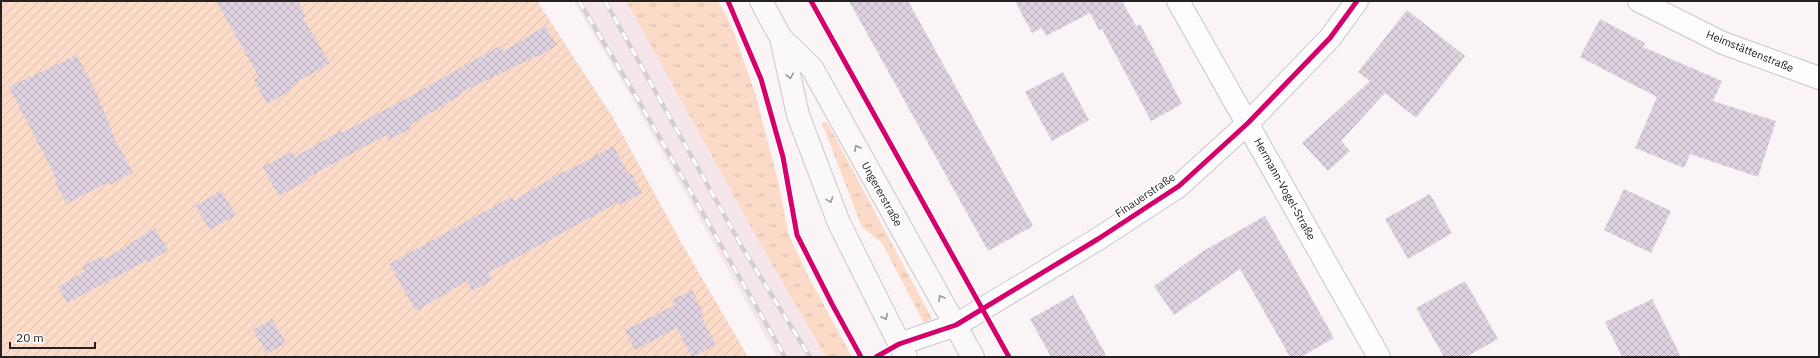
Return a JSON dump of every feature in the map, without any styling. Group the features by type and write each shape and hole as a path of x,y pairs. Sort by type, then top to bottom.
{"main road":[{"name":"Ungererstraße","path":"761,1 781,38 798,114 839,223 902,350"},
{"name":"Ungererstraße","path":"781,38 812,68 973,357"}],"street":[{"name":"Hermann-Vogel-Straße","path":"1178,1 1380,357"},
{"name":"Finauerstraße","path":"902,350 956,325 1098,239 1179,186 1248,123 1330,38 1357,1"},
{"name":"Heimstättenstraße","path":"1639,1 1723,43 1819,78"}],"shaded area":[{"path":"573,1 626,1 766,254 826,357 777,357 625,86"}],"green space":[{"path":"1,1 537,1 615,121 682,244 748,357 1,357"},
{"path":"626,1 718,1 731,25 755,93 778,181 788,233 807,274 852,357 826,357 766,254"},
{"path":"827,122 932,319 924,323 882,243 862,227 822,123"}],"building":[{"path":"216,1 298,1 306,16 303,18 330,63 291,86 293,89 267,104 254,80 259,77"},
{"path":"849,1 908,1 1033,226 988,251"},
{"path":"1015,1 1122,1 1136,26 1140,24 1182,104 1151,121 1102,29 1099,30 1090,13 1046,36 1042,28 1032,33"},
{"path":"1407,10 1465,56 1416,118 1385,93 1341,141 1350,151 1328,171 1302,143 1370,81 1358,72"},
{"path":"1600,19 1645,43 1643,47 1722,81 1713,101 1776,121 1758,177 1690,154 1684,168 1635,148 1657,97 1580,57"},
{"path":"545,26 557,45 538,57 537,56 460,93 461,95 410,125 412,128 389,140 386,135 307,178 308,180 279,196 263,167 292,151 295,157 340,131 341,133 400,102 501,45 504,51"},
{"path":"77,55 97,94 116,142 133,172 110,185 108,182 67,204 55,182 57,180 9,87"},
{"path":"1063,72 1089,120 1052,141 1025,92"},
{"path":"613,146 642,193 620,205 619,202 488,273 492,280 472,291 467,281 416,311 389,264 511,197 514,201 563,171 564,173"},
{"path":"1624,189 1671,211 1651,253 1604,230"},
{"path":"221,191 236,215 210,230 195,206"},
{"path":"1430,194 1452,233 1408,259 1385,219"},
{"path":"1265,216 1334,338 1301,357 1290,357 1240,269 1174,315 1154,286 1205,250"},
{"path":"155,228 168,250 149,262 148,260 67,303 58,287 85,271 82,267 102,256 104,260"},
{"path":"1465,281 1498,339 1466,357 1444,357 1416,308"},
{"path":"692,290 704,315 701,316 716,345 692,357 677,328 635,350 625,330 675,305 672,300"},
{"path":"1073,295 1107,357 1051,357 1030,319"},
{"path":"1652,299 1681,357 1622,357 1605,322"},
{"path":"272,319 286,343 267,354 253,330"}],"railway":[{"path":"579,1 637,98 785,357"},
{"path":"605,1 742,247 810,357"}],"cycle path":[{"path":"728,1 761,79 783,157 797,235 861,357"},
{"path":"811,1 1009,357"},
{"path":"876,357 899,344 956,325 1098,239 1179,186 1248,123 1330,38 1357,1"}]}
